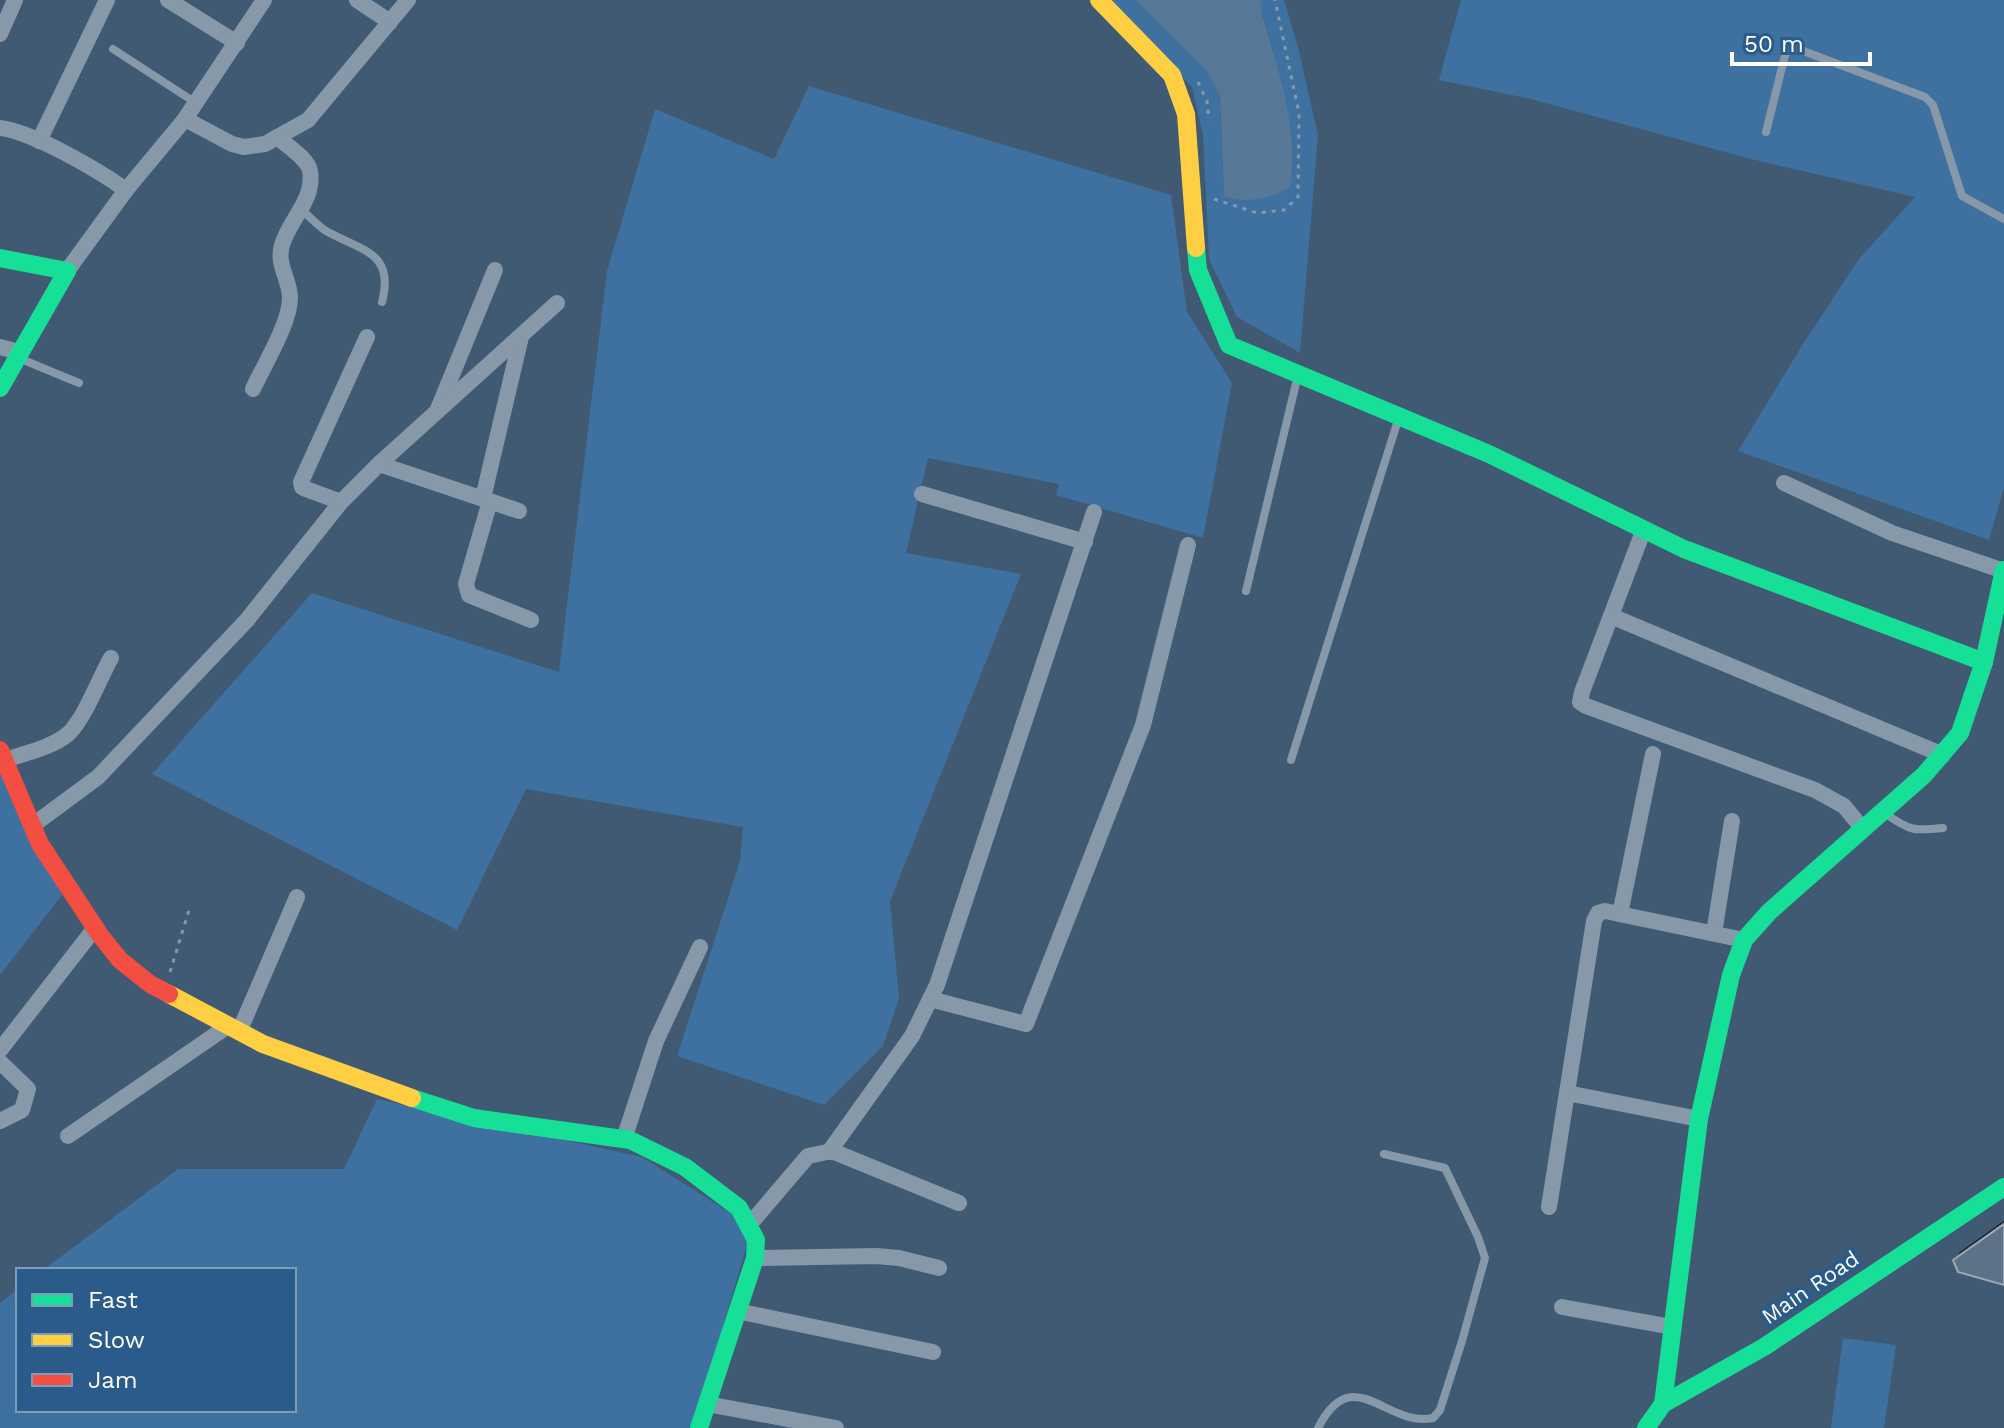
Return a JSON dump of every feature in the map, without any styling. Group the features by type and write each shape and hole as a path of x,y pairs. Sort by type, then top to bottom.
{"street":[{"path":"0,34 15,0"},
{"path":"39,141 107,0"},
{"path":"168,0 237,43"},
{"path":"0,388 67,271 126,190 185,119 264,0"},
{"path":"357,0 390,22"},
{"path":"185,119 232,144 244,147 265,144 308,120 408,0"},
{"path":"1099,0 1172,75 1186,114 1198,270 1229,345 1489,454 1684,549 1992,655"},
{"path":"0,128 16,130 39,141 126,190"},
{"path":"253,389 287,316 290,297 280,256 283,241 308,195 311,174 308,163 277,137"},
{"path":"0,258 67,271"},
{"path":"436,414 495,270"},
{"path":"33,825 98,777 247,620 341,502 557,303"},
{"path":"522,335 466,590 469,595 531,620"},
{"path":"341,502 306,489 301,482 367,337"},
{"path":"0,347 18,354"},
{"path":"379,464 519,511"},
{"path":"1663,1404 1699,1119 1731,975 1744,940 1769,912 1943,755 1960,733 1992,655 2004,571 1892,533 1784,483"},
{"path":"922,494 1085,542"},
{"path":"829,1152 912,1036 937,985 1094,512"},
{"path":"1644,529 1580,702 1815,790 1844,806 1862,828"},
{"path":"930,999 1026,1024 1143,725 1188,545"},
{"path":"1611,616 1943,755"},
{"path":"111,658 79,720 66,735 56,742 2,755 40,844 95,928 120,960 163,990 263,1044 386,1090 474,1118 624,1139 685,1167 739,1208 756,1240 755,1258 699,1428"},
{"path":"1620,914 1653,754"},
{"path":"1714,933 1732,821"},
{"path":"68,1136 234,1029 297,897"},
{"path":"1549,1207 1594,921 1598,913 1605,911 1744,940"},
{"path":"0,1050 95,928"},
{"path":"624,1139 656,1041 700,947"},
{"path":"0,1062 28,1089 22,1110 0,1121"},
{"path":"1567,1093 1699,1119"},
{"path":"750,1224 808,1156 829,1152 959,1203"},
{"name":"Main Road","path":"1646,1428 1663,1404 1764,1347 2004,1187"},
{"path":"755,1258 876,1256 939,1268"},
{"path":"1562,1307 1672,1327"},
{"path":"737,1311 933,1352"},
{"path":"707,1404 836,1428"}],"lane":[{"path":"113,49 196,103"},
{"path":"1766,132 1785,55 1790,50 1798,49 1925,97 1933,105 1962,196 2004,219"},
{"path":"301,209 324,230 347,239 378,261 387,284 382,302"},
{"path":"18,354 79,383"},
{"path":"1246,591 1298,374"},
{"path":"1291,760 1399,416"},
{"path":"1882,811 1905,828 1915,831 1943,828"},
{"path":"1318,1428 1338,1401 1350,1397 1369,1398 1405,1417 1420,1421 1433,1418 1440,1410 1485,1258 1445,1168 1384,1154"}],"path":[{"path":"1213,186 1214,200 1257,213 1284,210 1298,197 1299,113 1275,0"},
{"path":"1194,74 1207,101 1209,130"},
{"path":"163,990 190,907"}],"shaded area":[{"path":"1108,0 1136,0 1206,70 1220,96 1224,195 1292,172 1286,110 1261,11 1261,0 1284,0 1318,135 1300,353 1237,317 1209,259 1203,135 1192,87"},
{"path":"1136,0 1261,0 1261,11 1289,120 1292,142 1290,187 1258,199 1240,200 1224,196 1220,96 1206,70"},
{"path":"1461,0 2004,0 2004,487 1989,540 1738,451 1859,259 1915,197 1747,158 1531,99 1439,80"},
{"path":"809,86 1171,195 1187,312 1232,383 1203,538 1056,495 1059,484 928,458 906,553 1021,574 890,901 899,998 883,1046 824,1105 677,1056 740,861 743,827 526,789 457,930 152,774 312,593 559,672 607,271 655,109 774,159"},
{"path":"0,768 62,895 0,975"},
{"path":"377,1099 642,1157 732,1214 748,1241 693,1428 0,1428 0,1303 16,1291 16,1412 296,1412 296,1268 46,1268 178,1169 344,1169"},
{"path":"1843,1338 1896,1345 1884,1428 1831,1428"}],"building":[{"path":"2004,1224 2004,1285 1958,1272 1953,1260"}],"traffic: fast":[{"path":"1196,248 1198,270 1229,345 1489,454 1684,549 1984,662"},
{"path":"0,258 67,271 0,388"},
{"path":"1663,1404 1699,1119 1731,975 1744,940 1769,912 1924,775 1960,733 1984,662 2004,570"},
{"path":"412,1098 474,1118 630,1140 685,1167 739,1208 756,1240 755,1258 699,1428"},
{"path":"1646,1428 1663,1404 1764,1347 2004,1187"}],"traffic: slow":[{"path":"1099,0 1172,75 1186,114 1196,248"},
{"path":"169,994 263,1044 412,1098"}],"traffic: jam":[{"path":"0,750 40,844 100,935 120,960 150,984 169,994"}]}
